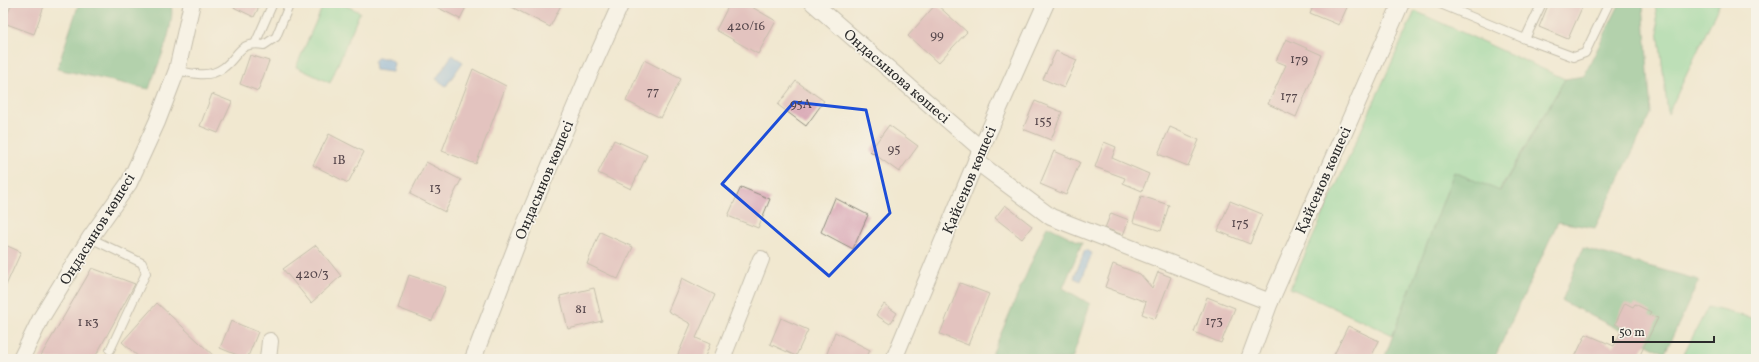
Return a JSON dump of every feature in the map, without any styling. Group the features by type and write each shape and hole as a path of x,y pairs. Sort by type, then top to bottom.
{"street":[{"name":"Оңдасынов көшесі","path":"21,359 41,318 90,238 129,183 157,122 177,70 192,3"},
{"name":"Ондасынов көшесі","path":"473,359 520,236 621,3"},
{"name":"Ондасынова көшесі","path":"813,3 979,155 1051,217 1270,302"},
{"name":"Қайсенов көшесі","path":"894,359 979,155 1046,3"},
{"name":"Қайсенов көшесі","path":"1249,359 1270,302 1401,3"},
{"path":"722,359 761,259"},
{"path":"268,359 270,341"}],"lane":[{"path":"255,44 273,3"},
{"path":"177,70 193,74 212,73 224,68 239,50 255,44 264,45 276,37 290,3"},
{"path":"1438,3 1525,39 1574,57 1581,56 1584,53 1609,3"},
{"path":"1525,39 1542,3"},
{"path":"90,238 142,263 146,272 110,350"}],"highlighted area":[{"path":"794,102 866,110 890,213 829,276 722,184"}],"green space":[{"path":"79,3 171,3 172,13 168,35 149,89 57,69"},
{"path":"324,3 340,3 360,12 330,83 296,67"},
{"path":"1620,3 1643,3 1651,114 1595,228 1558,222 1494,359 1384,359 1454,172 1500,191 1565,79 1584,76"},
{"path":"1655,3 1720,3 1668,114"},
{"path":"1415,11 1565,79 1499,191 1454,172 1393,335 1290,288"},
{"path":"1047,226 1082,243 1063,288 1090,304 1072,359 990,359"},
{"path":"1583,248 1699,280 1665,353 1562,301"},
{"path":"1708,307 1756,319 1756,359 1681,359"}],"water":[{"path":"452,55 463,62 446,86 436,79"},
{"path":"377,58 388,58 394,63 392,72 375,70 374,62"},
{"path":"1085,250 1092,253 1081,281 1074,278"}],"building":[{"path":"12,3 45,3 34,34 4,23"},
{"path":"225,3 261,3 254,17"},
{"path":"429,3 468,3 460,19"},
{"path":"504,3 562,3 550,27"},
{"path":"730,3 745,3 776,21 758,54 716,30"},
{"path":"1314,3 1349,3 1339,25 1310,13"},
{"path":"1549,3 1584,3 1568,39 1539,27"},
{"path":"936,4 967,32 938,63 908,36"},
{"path":"1286,39 1322,55 1296,117 1268,104 1286,65 1276,61"},
{"path":"1056,51 1077,60 1064,88 1043,79"},
{"path":"250,55 269,61 258,91 240,84"},
{"path":"644,60 681,79 661,118 626,101"},
{"path":"473,69 506,86 476,164 442,151"},
{"path":"796,81 824,101 806,126 778,105"},
{"path":"212,94 232,102 218,133 200,126"},
{"path":"1035,101 1062,112 1051,140 1023,129"},
{"path":"889,125 918,146 899,172 870,151"},
{"path":"1170,127 1199,140 1188,166 1158,154"},
{"path":"329,134 364,152 348,183 313,165"},
{"path":"614,140 647,155 631,189 598,173"},
{"path":"1104,142 1116,147 1112,158 1149,174 1142,191 1123,183 1125,178 1095,167"},
{"path":"1054,151 1080,162 1066,195 1040,184"},
{"path":"426,162 461,180 445,212 410,194"},
{"path":"741,187 770,199 758,228 728,216"},
{"path":"1141,196 1169,205 1161,231 1133,222"},
{"path":"835,198 868,215 853,249 821,232"},
{"path":"1230,201 1262,214 1250,244 1218,231"},
{"path":"1005,205 1032,226 1022,239 995,218"},
{"path":"1111,213 1129,220 1123,235 1105,228"},
{"path":"600,232 633,247 618,279 587,264"},
{"path":"3,244 21,252 3,292"},
{"path":"316,245 341,276 311,303 283,269"},
{"path":"1113,264 1140,274 1152,288 1158,272 1171,277 1155,319 1142,314 1146,302 1105,287"},
{"path":"92,268 135,284 94,359 39,359"},
{"path":"409,275 446,287 432,321 398,308"},
{"path":"682,278 715,295 696,338 710,344 704,359 676,359 691,324 668,311"},
{"path":"960,283 989,294 968,345 940,334"},
{"path":"594,288 602,321 568,329 560,296"},
{"path":"1207,297 1235,308 1221,343 1194,332"},
{"path":"157,303 217,359 141,359 122,342"},
{"path":"1625,303 1633,307 1635,304 1651,312 1649,315 1658,318 1638,359 1574,359 1586,334 1614,346 1623,328 1615,324"},
{"path":"884,304 897,313 890,324 876,315"},
{"path":"781,318 808,330 796,356 770,344"},
{"path":"231,321 258,332 247,359 220,348"},
{"path":"1348,326 1379,341 1370,359 1332,359"},
{"path":"835,332 870,350 866,359 825,359"}]}
